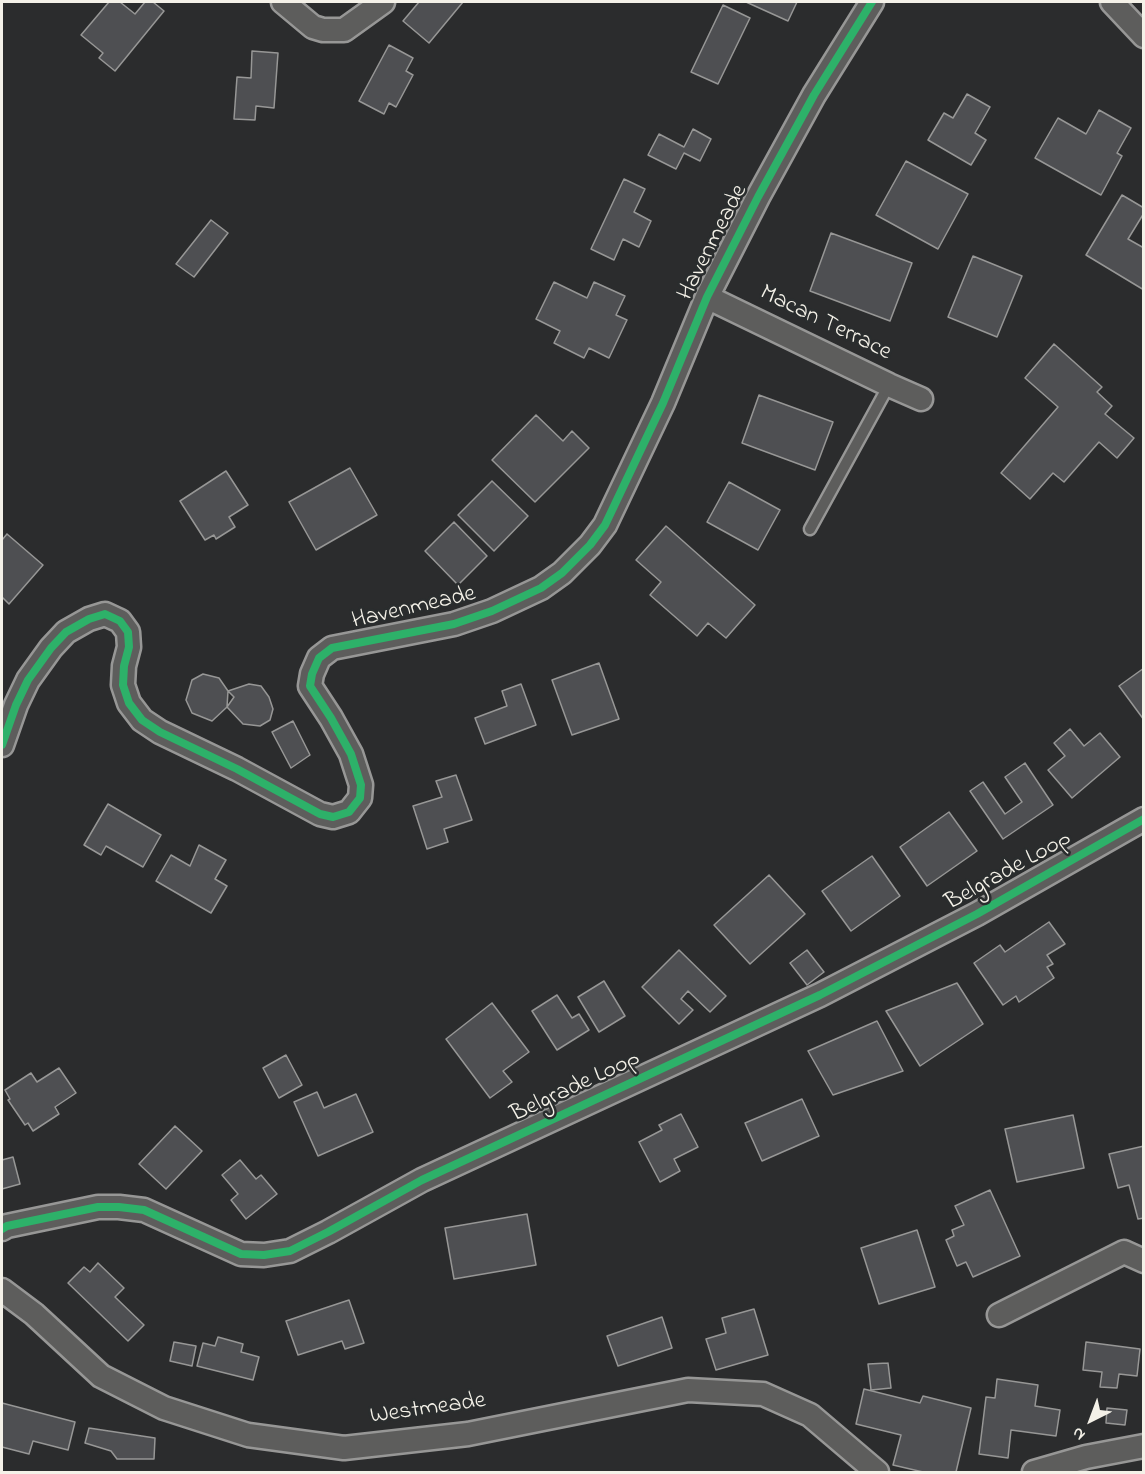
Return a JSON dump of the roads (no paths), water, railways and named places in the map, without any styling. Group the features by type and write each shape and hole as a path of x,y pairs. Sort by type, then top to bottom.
{"street":[{"path":"283,2 313,27 323,30 344,30 383,2"},
{"name":"Havenmeade","path":"2,745 16,705 28,680 51,648 66,632 89,619 105,614 120,621 128,632 129,647 124,666 123,685 129,703 142,720 160,732 237,769 320,814 333,817 349,812 360,798 361,785 351,754 310,686 319,658 332,648 454,624 492,611 541,588 562,573 590,545 605,525 663,403 707,297 758,197 814,95 872,2"},
{"path":"1112,2 1143,36"},
{"name":"Macan Terrace","path":"707,297 921,399"},
{"name":"Belgrade Loop","path":"2,1229 7,1226 98,1207 119,1207 144,1210 242,1254 264,1256 290,1251 422,1180 820,995 977,914 1143,819"},
{"path":"999,1316 1124,1252 1143,1261"},
{"name":"Westmeade","path":"2,1290 34,1314 101,1376 164,1408 248,1435 344,1448 468,1434 688,1390 763,1394 810,1414 877,1473"},
{"path":"1034,1473 1086,1457 1143,1446"}],"lane":[{"path":"810,529 889,385"}]}
